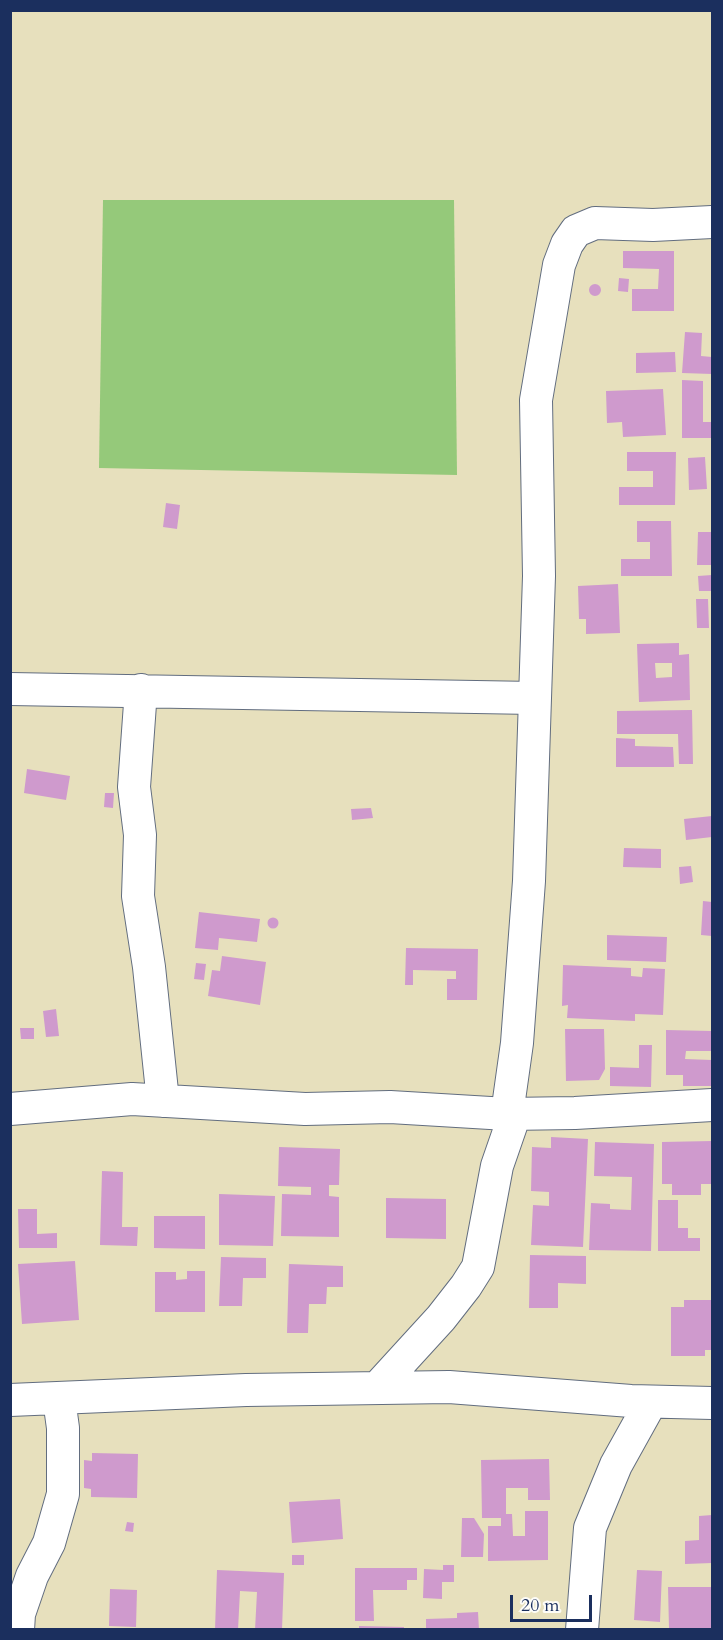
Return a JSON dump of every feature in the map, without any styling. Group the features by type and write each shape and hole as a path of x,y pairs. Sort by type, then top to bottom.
{"street":[{"path":"377,1388 441,1318 478,1267 497,1166 511,1114 528,892 539,576 536,400 559,265 567,244 576,231 596,223 653,225 712,222"},
{"path":"10,689 534,698"},
{"path":"141,690 134,787 140,835 138,896 149,967 163,1101"},
{"path":"10,1109 132,1099 305,1109 390,1107 511,1114 712,1106"},
{"path":"10,1400 246,1390 448,1386 651,1402 712,1403"},
{"path":"18,1629 20,1614 32,1576 49,1543 63,1494 63,1428 59,1399"},
{"path":"582,1629 590,1528 616,1465 651,1402"}],"green space":[{"path":"103,200 454,200 457,475 99,468"}],"building":[{"path":"623,251 674,251 674,311 632,311 632,289 658,289 659,269 623,268"},
{"path":"619,278 629,279 628,292 618,291"},
{"path":"595,284 601,290 595,296 589,290"},
{"path":"685,332 702,333 701,356 712,357 712,374 682,373"},
{"path":"675,352 676,372 636,373 636,353"},
{"path":"682,380 703,381 703,422 712,422 712,438 682,438"},
{"path":"663,389 666,435 623,437 622,422 607,423 606,391"},
{"path":"627,452 676,452 675,505 619,505 619,487 653,487 653,471 627,471"},
{"path":"705,457 707,489 689,490 688,458"},
{"path":"166,503 180,505 177,529 163,527"},
{"path":"637,521 671,521 672,576 621,576 621,559 650,559 650,542 637,542"},
{"path":"698,532 712,532 712,565 697,565"},
{"path":"712,575 712,591 699,591 698,576"},
{"path":"618,584 620,633 586,634 586,619 579,619 578,586"},
{"path":"696,599 708,599 709,628 697,628"},
{"path":"679,643 679,655 689,654 690,700 639,702 637,644","holes":["655,663 672,663 672,677 656,678"]},
{"path":"692,710 693,764 679,764 678,734 617,734 617,711"},
{"path":"616,738 635,739 635,746 673,747 674,767 616,767"},
{"path":"27,769 70,776 66,800 24,793"},
{"path":"105,793 114,793 113,808 104,807"},
{"path":"371,808 373,818 352,820 351,809"},
{"path":"712,816 712,837 686,840 684,819"},
{"path":"624,848 661,849 661,868 623,867"},
{"path":"691,866 693,882 680,884 679,867"},
{"path":"703,901 712,902 712,936 701,935"},
{"path":"199,912 260,919 257,942 219,938 218,950 195,948"},
{"path":"273,917 279,923 273,929 267,923"},
{"path":"607,935 667,937 666,962 607,960"},
{"path":"406,948 478,949 477,1000 447,1000 447,979 456,979 456,971 413,970 413,985 405,985"},
{"path":"222,956 266,962 260,1005 208,996 212,970 220,971"},
{"path":"196,963 206,964 204,980 194,979"},
{"path":"563,965 631,968 631,976 642,977 643,968 665,969 663,1015 635,1014 635,1021 567,1018 568,1005 562,1006"},
{"path":"56,1009 59,1036 46,1037 43,1011"},
{"path":"20,1028 34,1028 34,1039 21,1039"},
{"path":"565,1029 604,1029 605,1069 599,1080 566,1081"},
{"path":"666,1030 712,1031 712,1051 686,1051 685,1059 712,1060 712,1086 683,1086 683,1075 666,1075"},
{"path":"639,1045 652,1045 651,1087 610,1086 610,1067 639,1068"},
{"path":"551,1137 588,1139 583,1247 531,1245 533,1205 549,1206 549,1192 531,1191 532,1147 551,1148"},
{"path":"712,1141 712,1184 701,1184 701,1195 672,1195 672,1184 662,1184 662,1142"},
{"path":"595,1142 654,1144 651,1251 589,1250 591,1203 610,1204 610,1209 631,1210 632,1177 594,1176"},
{"path":"279,1147 340,1149 339,1185 329,1185 329,1196 339,1197 339,1237 281,1236 282,1194 311,1195 311,1187 278,1186"},
{"path":"102,1171 123,1172 122,1227 138,1227 137,1246 100,1245"},
{"path":"219,1194 275,1196 273,1246 219,1245"},
{"path":"386,1198 446,1199 446,1239 386,1238"},
{"path":"658,1200 678,1200 678,1228 688,1228 688,1238 700,1238 700,1251 658,1251"},
{"path":"18,1209 37,1209 37,1234 57,1233 57,1248 19,1248"},
{"path":"154,1216 205,1216 205,1249 154,1248"},
{"path":"530,1255 586,1256 586,1284 558,1283 558,1308 529,1308"},
{"path":"221,1257 266,1258 266,1278 243,1278 242,1306 219,1306"},
{"path":"75,1261 79,1320 22,1324 18,1264"},
{"path":"289,1264 343,1266 343,1287 327,1287 326,1304 309,1304 308,1333 287,1333"},
{"path":"187,1271 205,1271 205,1312 155,1312 155,1272 176,1272 176,1280 187,1279"},
{"path":"684,1300 712,1300 712,1350 705,1350 705,1356 671,1356 671,1307 684,1307"},
{"path":"92,1453 138,1454 137,1498 91,1497 91,1489 84,1488 84,1460 92,1461"},
{"path":"549,1459 550,1500 528,1500 528,1488 506,1488 506,1514 512,1514 513,1536 525,1536 525,1511 548,1511 548,1560 488,1561 488,1526 501,1526 501,1518 482,1518 481,1460"},
{"path":"340,1499 343,1539 292,1543 289,1502"},
{"path":"712,1515 712,1563 685,1564 685,1541 699,1540 699,1516"},
{"path":"462,1518 474,1518 484,1534 483,1557 461,1557"},
{"path":"127,1522 134,1523 133,1532 125,1531"},
{"path":"292,1555 304,1555 304,1565 292,1565"},
{"path":"443,1565 454,1565 454,1582 442,1582 442,1599 423,1598 424,1569 443,1570"},
{"path":"355,1568 417,1568 417,1580 407,1580 407,1590 373,1590 374,1621 355,1621"},
{"path":"217,1570 284,1573 282,1630 255,1630 257,1592 240,1591 238,1630 215,1630"},
{"path":"637,1570 662,1571 660,1622 634,1620"},
{"path":"668,1587 712,1587 712,1628 669,1628"},
{"path":"110,1589 137,1590 136,1627 109,1626"},
{"path":"478,1612 479,1630 426,1630 426,1619 457,1618 457,1613"},
{"path":"359,1626 404,1627 404,1630 359,1630"}]}
